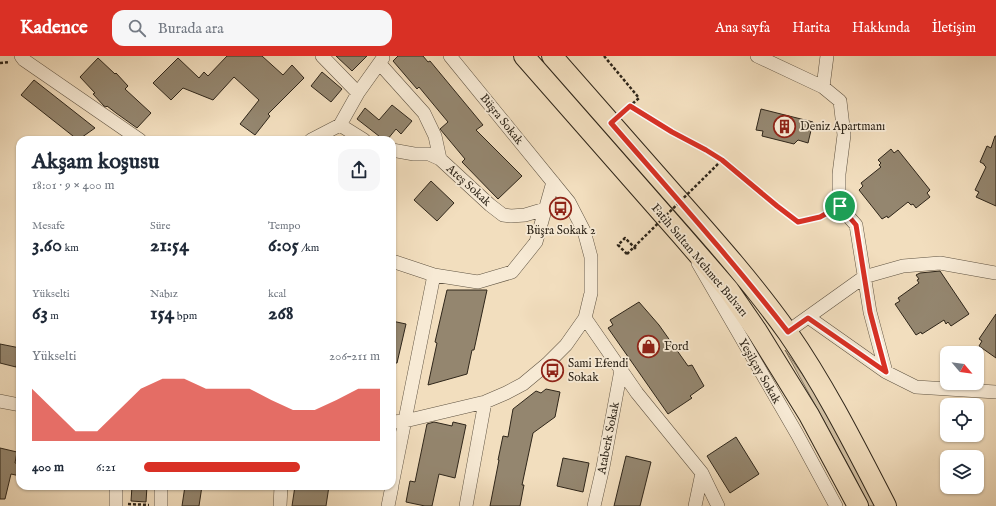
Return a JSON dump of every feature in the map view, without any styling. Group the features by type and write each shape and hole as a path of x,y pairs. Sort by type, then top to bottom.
{"main road":[{"name":"Fatih Sultan Mehmet Bulvarı","path":"524,56 728,289 758,330 809,415 858,506"},
{"name":"Fatih Sultan Mehmet Bulvarı","path":"552,56 717,244 788,332 835,411 886,506"}],"street":[{"path":"21,56 24,60 133,136"},
{"path":"322,56 358,93"},
{"name":"Büşra Sokak","path":"450,56 553,182"},
{"path":"757,56 823,87 840,101 844,135 839,174 840,206 856,225 870,312 886,372"},
{"path":"823,87 827,56"},
{"path":"319,136 340,125 358,93 382,60 424,113 435,136 440,159"},
{"path":"340,125 358,136"},
{"name":"Ateş Sokak","path":"396,151 414,154 429,154 440,159 502,215 525,215 545,209"},
{"path":"396,262 434,275 478,282 512,272 536,242 553,182"},
{"path":"398,421 485,402 523,384 548,364 566,345 585,318 591,293 591,257 584,231 569,202 553,182"},
{"name":"Yeşilçay Sokak","path":"683,237 716,298 797,434 836,506"},
{"path":"788,332 864,277 903,266 940,263 996,273"},
{"path":"396,442 398,421 434,275"},
{"path":"585,318 637,393 702,473 718,506"},
{"path":"808,318 886,372 916,387 996,392"},
{"name":"Ataberk Sokak","path":"594,506 603,467 621,370"},
{"path":"0,401 16,404"},
{"path":"466,506 485,402"},
{"path":"695,506 702,473"},
{"path":"116,490 117,504"},
{"path":"161,490 161,506"},
{"path":"280,506 281,490"},
{"path":"388,506 391,490"}],"path":[{"path":"604,56 639,98 611,123"},
{"path":"630,106 722,160 798,222 820,217 840,206"},
{"path":"637,250 625,238 618,245 627,254 722,160"},
{"path":"117,504 161,506"}],"shaded area":[{"path":"785,350 812,388 876,506 869,506"}],"building":[{"path":"227,56 262,56 283,75 292,65 304,78 268,114 270,116 255,135 240,124 259,100 234,77 213,100 183,88 171,100 153,83 178,58 199,78 204,72 208,76"},
{"path":"336,56 367,56 352,71"},
{"path":"398,56 423,56 428,62 430,61 483,125 476,130 522,176 498,199 462,162 465,159 440,129 448,122 419,87 417,89 393,61"},
{"path":"98,58 115,74 116,73 128,86 125,89 151,113 137,128 107,106 104,106 93,94 95,93 80,77"},
{"path":"322,72 342,89 331,102 311,86"},
{"path":"34,80 95,128 84,136 73,136 21,95"},
{"path":"392,105 412,121 401,134 396,129 390,136 379,136 357,119 365,108 379,120"},
{"name":"Deniz Apartmanı","path":"761,109 813,122 808,143 798,140 794,144 762,136 763,131 756,130"},
{"path":"995,136 996,206 976,197 979,192 975,190 986,167 980,162 987,146 991,148"},
{"path":"891,149 894,153 898,150 930,190 927,193 930,197 916,208 913,204 911,205 908,202 888,218 887,216 882,219 859,190 863,186 861,183 881,167 879,165 881,163 878,160"},
{"path":"431,181 454,203 437,221 414,200"},
{"path":"940,271 969,314 951,326 948,322 946,324 944,320 922,334 921,332 916,335 895,304 900,301 898,298 919,283 917,280 919,279 916,275 920,273"},
{"path":"447,290 487,290 474,350 472,350 467,374 428,385 437,343 435,342"},
{"name":"Ford","path":"639,302 659,325 688,366 692,365 704,386 690,396 692,398 668,414 608,328 613,325 610,320"},
{"path":"996,314 996,358 984,350 984,346 979,346 982,341 979,339"},
{"path":"396,322 406,324 396,363"},
{"path":"0,344 16,347 16,367 0,363"},
{"path":"546,389 560,392 555,417 533,433 522,485 524,485 520,506 490,506 503,436 508,437 513,409 536,391 541,393"},
{"path":"434,422 452,426 453,422 466,425 455,478 439,474 432,506 406,502 410,481 415,482 427,424"},
{"path":"736,437 759,474 730,493 707,456"},
{"path":"0,448 16,452 16,475 11,474 5,499 0,499"},
{"path":"626,456 651,462 640,506 614,506"},
{"path":"563,458 589,463 583,492 557,486"},
{"path":"132,490 147,490 146,502 131,501"},
{"path":"184,490 201,490 199,506 182,506"},
{"path":"294,490 328,490 326,506 292,506"}],"place":[{"name":"Deniz Apartmanı","path":"785,126"},
{"name":"Büşra Sokak 2","path":"561,209"},
{"name":"Ford","path":"648,346"},
{"name":"Sami Efendi Sokak","path":"553,370"}],"route":[{"path":"630,106 722,160 798,222 820,217 840,206 856,225 870,312 886,372 808,318 788,332 754,288 708,233 611,123 630,106"}]}
